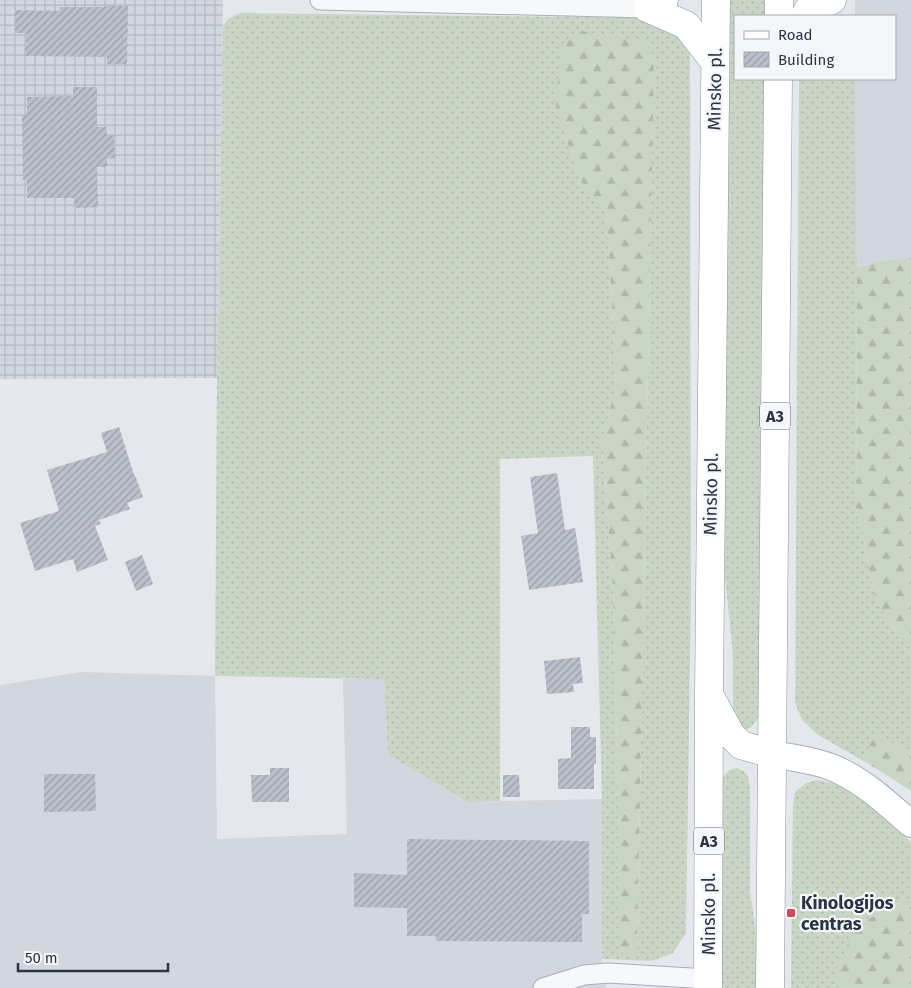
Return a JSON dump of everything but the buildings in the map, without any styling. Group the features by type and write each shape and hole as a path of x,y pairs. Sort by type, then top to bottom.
{"highway":[{"name":"Minsko pl.","path":"708,984 716,0"},
{"path":"778,15 779,0"},
{"path":"806,15 808,10 832,0"},
{"path":"656,4 686,26 715,62"},
{"name":"A3","path":"770,988 778,80"},
{"path":"709,694 731,735 741,745 772,754"}],"street":[{"path":"320,0 656,4"},
{"path":"772,754 838,770 872,790 911,824"},
{"path":"542,988 584,975 608,973 708,984"}],"shaded area":[{"path":"0,0 223,0 217,378 0,379"},
{"path":"855,0 911,0 911,258 880,261 857,268 855,80 896,80 896,15 855,15"},
{"path":"81,672 215,676 217,839 347,834 343,679 384,679 388,755 468,802 602,799 602,959 606,988 0,988 0,685"}],"green space":[{"path":"726,0 765,0 765,15 734,15 734,80 764,80 758,717 751,727 740,730 733,711 733,655 724,567"},
{"path":"240,13 659,18 688,42 690,54 691,586 686,933 673,953 652,961 602,959 602,799 593,456 500,459 500,801 468,802 388,755 384,679 215,676 217,378 223,26 228,19","holes":["654,56 637,954 627,956 618,948 618,798 613,589 602,440 616,387 606,213"]},
{"path":"581,31 644,42 654,56 637,954 627,956 618,948 618,798 613,589 602,439 616,387 606,213 579,177 556,107 560,47"},
{"path":"799,80 855,80 857,268 856,507 876,601 904,643 911,649 911,754 878,735 865,755 869,764 818,735 802,720 795,702"},
{"path":"911,258 911,649 904,643 876,601 856,507 857,268 880,261"},
{"path":"878,735 911,754 911,791 869,764 865,755 873,739"},
{"path":"736,768 747,774 750,787 750,892 758,942 758,988 721,988 723,777 729,770"},
{"path":"817,780 831,783 857,795 880,813 911,842 911,898 893,906 837,968 838,988 791,988 793,807 795,792 806,783"},
{"path":"911,898 911,988 838,988 837,968 856,926"}],"place":[{"name":"Kinologijos centras","path":"791,913"}]}
